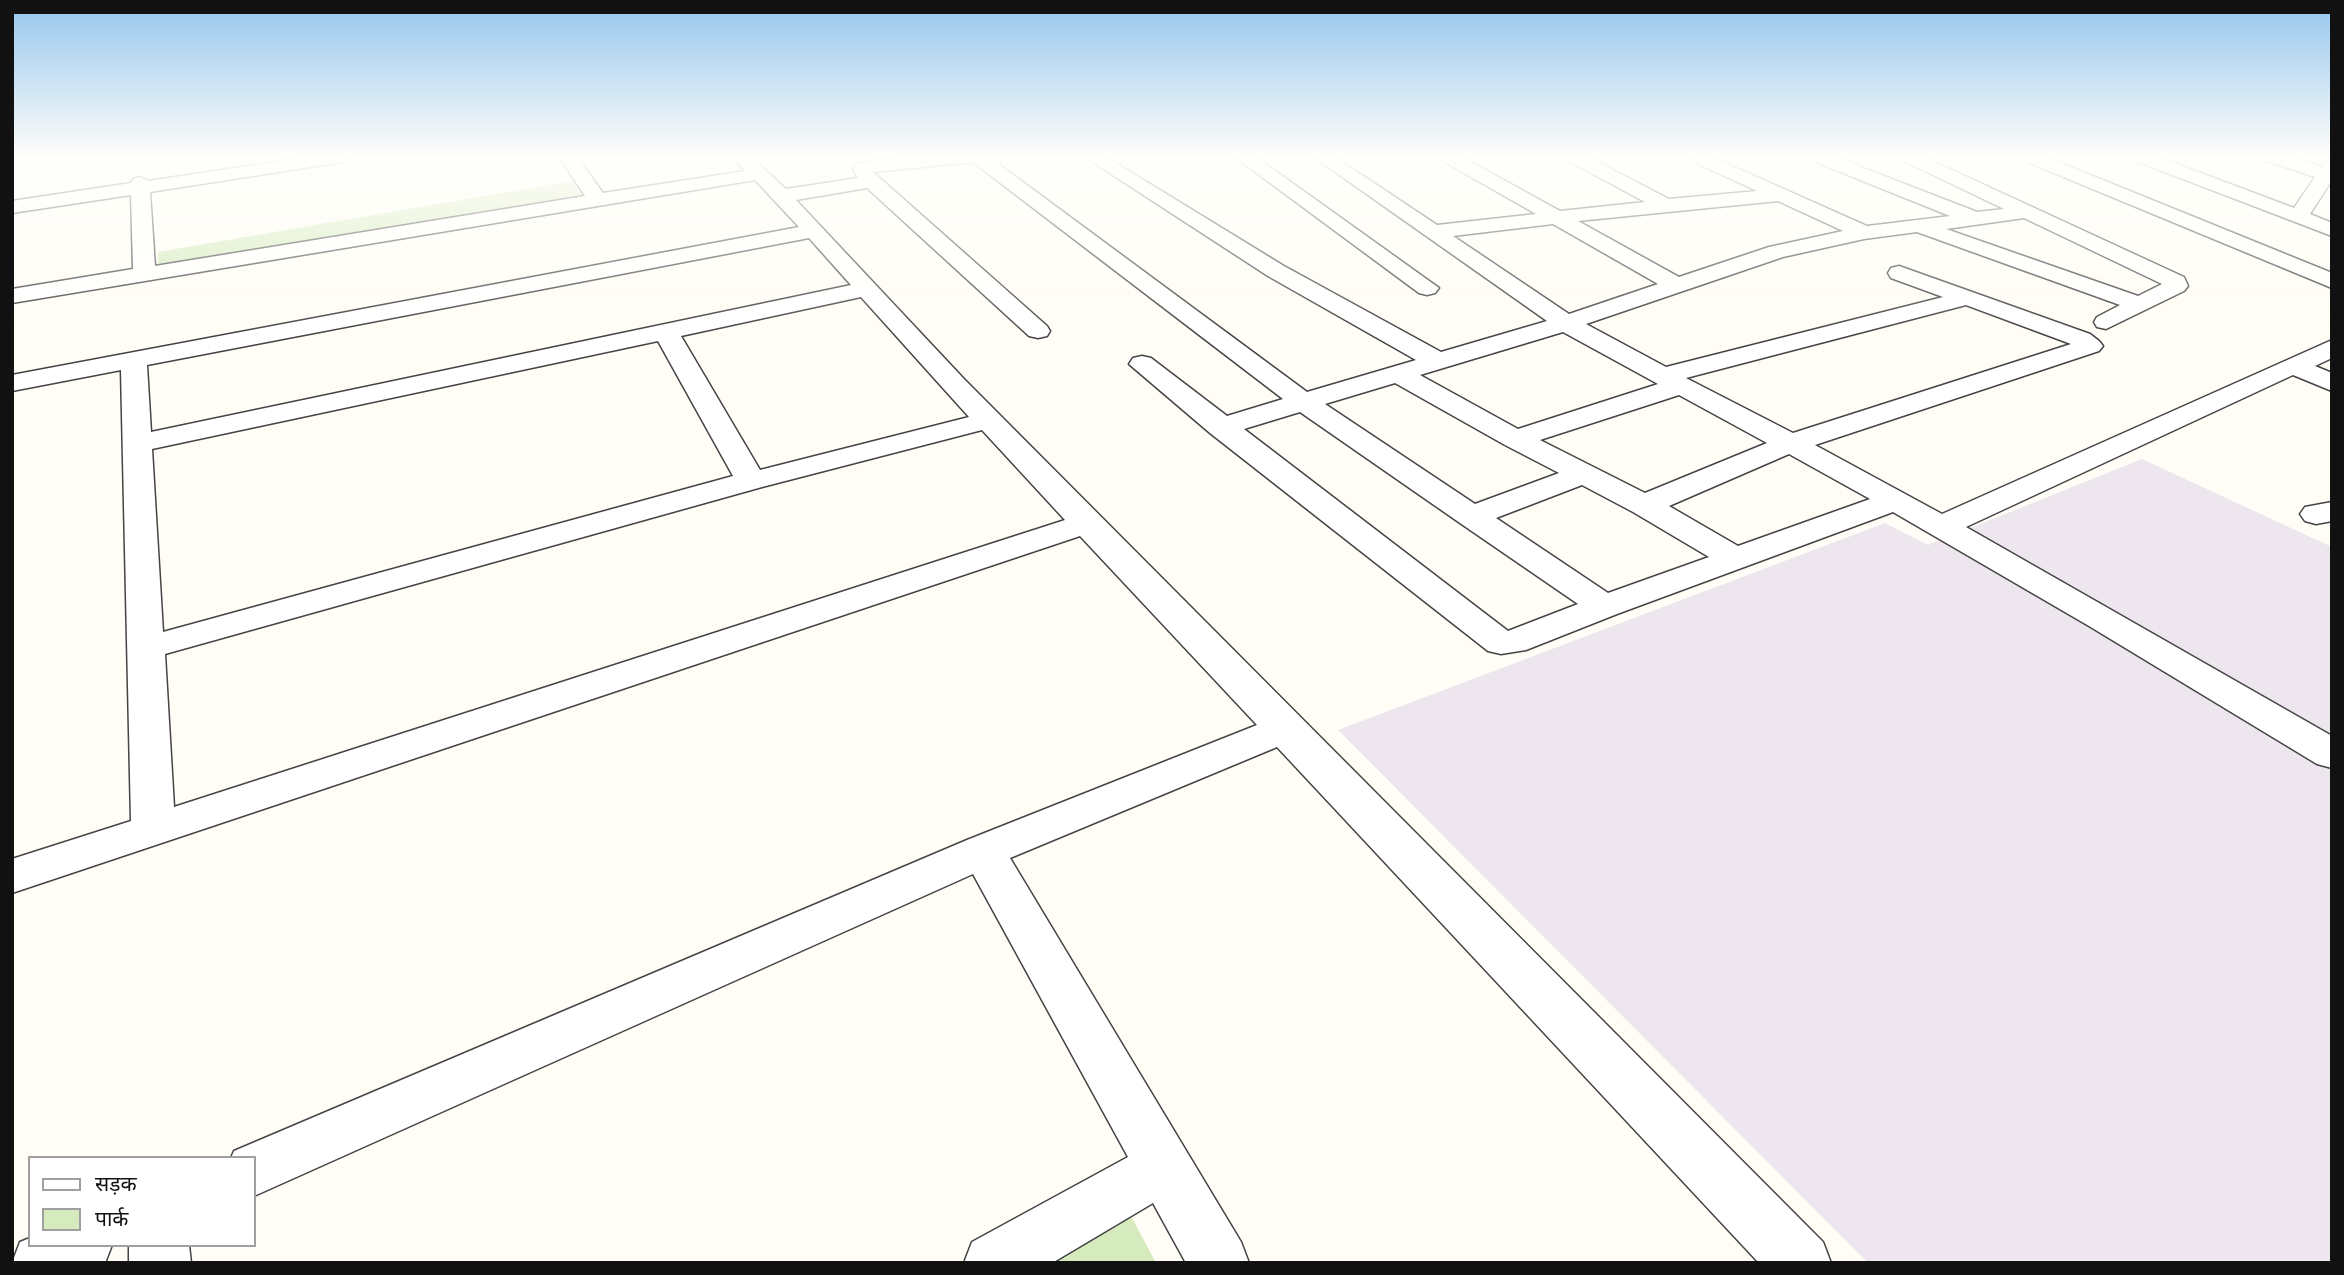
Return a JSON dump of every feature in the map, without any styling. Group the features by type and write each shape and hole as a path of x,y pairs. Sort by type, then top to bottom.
{"street":[{"path":"144,274 150,248 145,216"},
{"path":"12,296 491,216"},
{"path":"799,216 989,420 1801,1263"},
{"path":"910,216 1038,331"},
{"path":"1057,216 1302,401 1604,606"},
{"path":"1189,216 1276,271 1437,361"},
{"path":"1327,216 1427,288"},
{"path":"1412,216 1566,323 1791,443 2102,618 2332,754"},
{"path":"1551,216 1678,286"},
{"path":"1435,232 1575,216"},
{"path":"1828,216 1864,233"},
{"path":"1968,216 1972,218"},
{"path":"1220,427 1566,323 1777,252 1864,233 1986,216"},
{"path":"2037,216 2176,282 2176,286 2106,322"},
{"path":"2172,216 2332,281"},
{"path":"2300,216 2332,230"},
{"path":"1918,226 2138,304"},
{"path":"12,383 813,231"},
{"path":"2233,242 2332,236"},
{"path":"1644,505 1791,443 2090,346 2081,339 1899,274"},
{"path":"139,443 867,289"},
{"path":"1515,439 1672,381 1966,298"},
{"path":"666,332 751,481"},
{"path":"1940,527 2332,348"},
{"path":"134,360 153,828"},
{"path":"1142,364 1501,643 1514,642 1604,606 1894,501"},
{"path":"2294,366 2332,383"},
{"path":"1397,373 1515,439 1644,505 1735,558"},
{"path":"146,648 751,481 989,420"},
{"path":"1471,516 1585,474"},
{"path":"12,876 1088,523"},
{"path":"256,1169 983,851 1286,728"},
{"path":"983,851 1219,1263"},
{"path":"994,1263 1163,1167"},
{"path":"42,1263 78,1247"}],"shaded area":[{"path":"2142,459 2332,547 2332,1263 1868,1263 1338,730 1885,523 1928,545"}],"green space":[{"path":"364,216 471,216 158,267 158,252"},
{"path":"1131,1216 1156,1263 1053,1263"}]}
